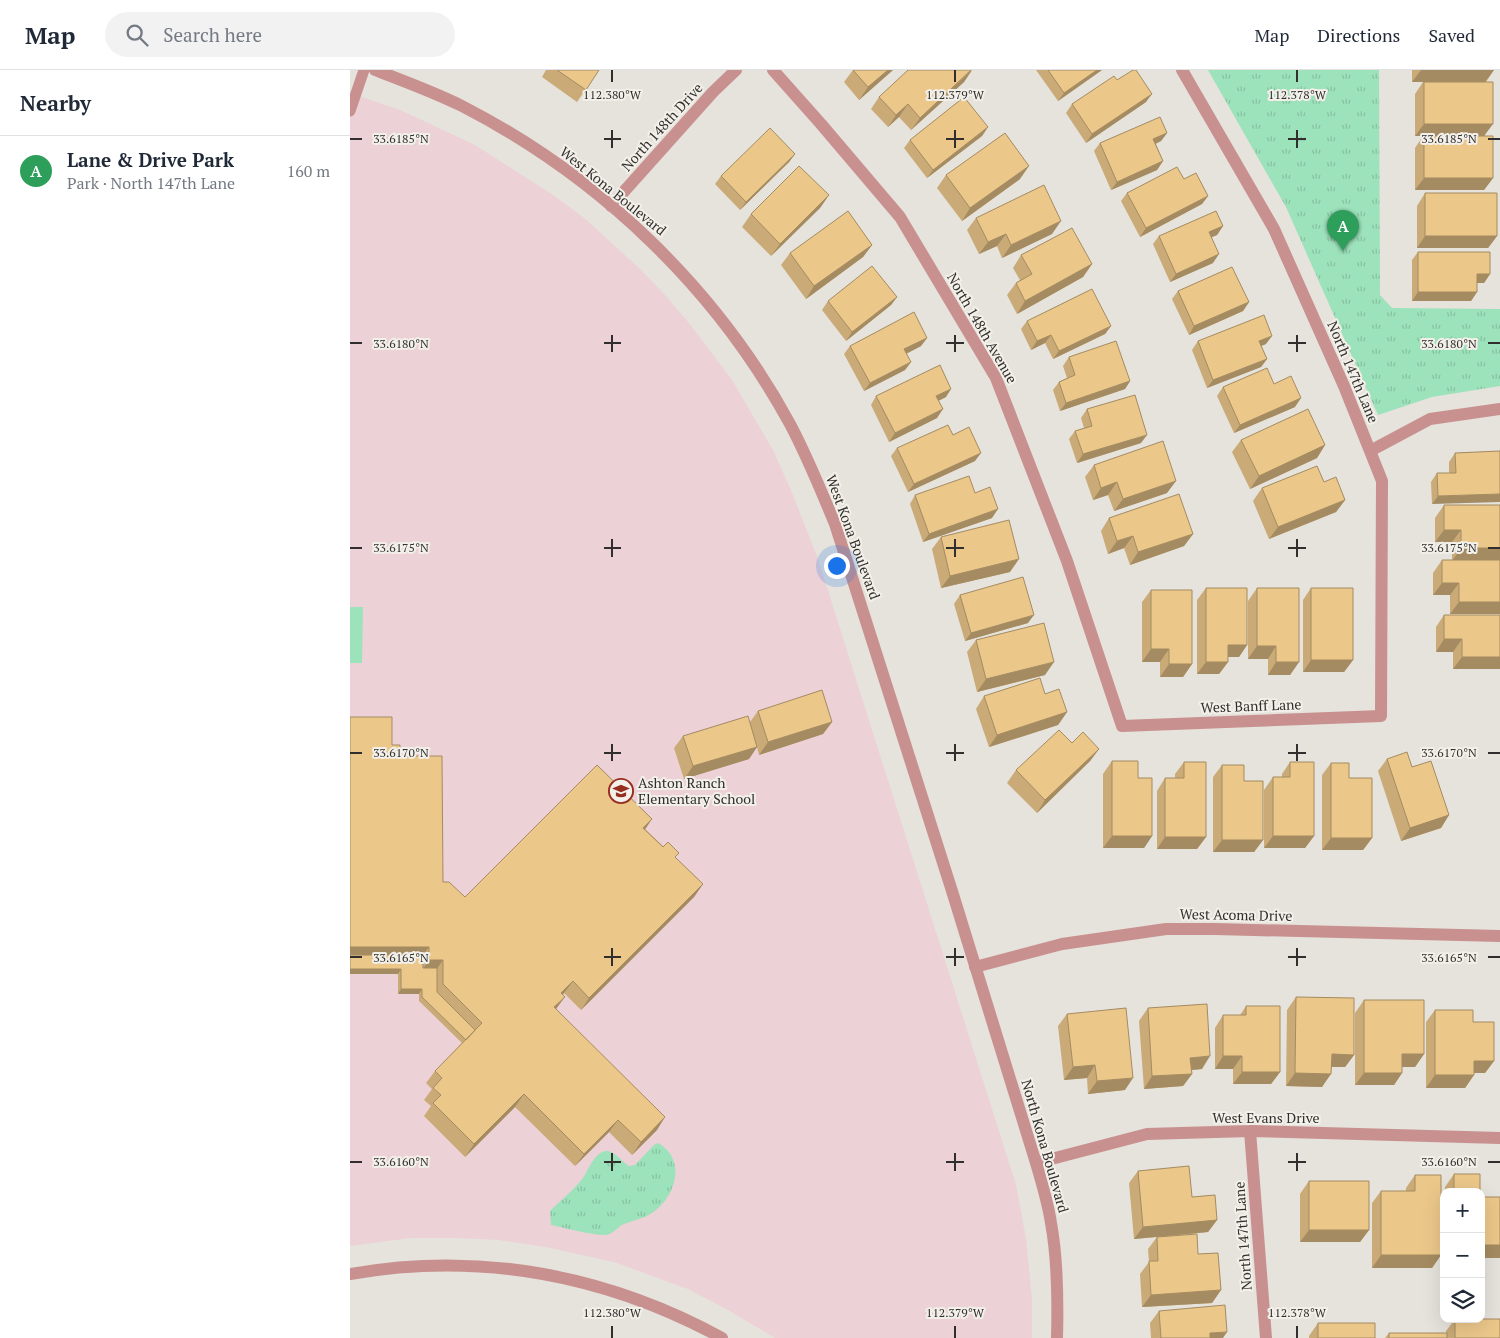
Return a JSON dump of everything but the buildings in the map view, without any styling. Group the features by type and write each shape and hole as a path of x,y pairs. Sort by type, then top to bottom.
{"street":[{"name":"West Kona Boulevard","path":"375,70 453,102 502,129 554,162 611,206 666,256 693,285 740,345 790,424 813,470 838,532 975,967"},
{"name":"North 148th Drive","path":"611,206 713,92 736,70"},
{"name":"North 148th Avenue","path":"773,70 900,217 996,378 1067,561 1122,726"},
{"name":"North 147th Lane","path":"1182,70 1274,229 1344,386 1382,481 1381,716"},
{"path":"1370,452 1430,419 1500,409"},
{"name":"West Banff Lane","path":"1122,726 1381,716"},
{"name":"West Acoma Drive","path":"975,967 1062,944 1166,929 1500,936"},
{"name":"North Kona Boulevard","path":"975,967 1047,1202 1056,1265 1057,1338"},
{"name":"North 147th Lane","path":"1250,1131 1266,1338"},
{"name":"West Evans Drive","path":"1036,1163 1147,1134 1250,1131 1500,1138"},
{"path":"350,1274 399,1267 454,1265 548,1274 599,1286 642,1300 722,1338"}],"lane":[{"path":"350,111 364,70"}],"shaded area":[{"name":"Ashton Ranch Elementary School","path":"350,93 400,110 475,145 553,195 583,217 640,269 689,323 732,380 773,450 818,559 1016,1185 1026,1239 1032,1300 1032,1338 775,1338 688,1289 614,1262 546,1247 499,1240 456,1238 410,1238 350,1246"}],"green space":[{"path":"1208,70 1379,70 1380,295 1392,308 1500,309 1500,386 1432,397 1378,415 1286,207"},
{"path":"350,607 363,607 362,663 350,663"},
{"path":"658,1143 673,1158 675,1178 667,1198 652,1213 624,1224 607,1235 551,1225 550,1211 579,1183 599,1154 609,1151 629,1166 635,1165"}],"place":[{"name":"Lane & Drive Park","path":"1343,251"},
{"name":"Ashton Ranch Elementary School","path":"621,791"}]}
